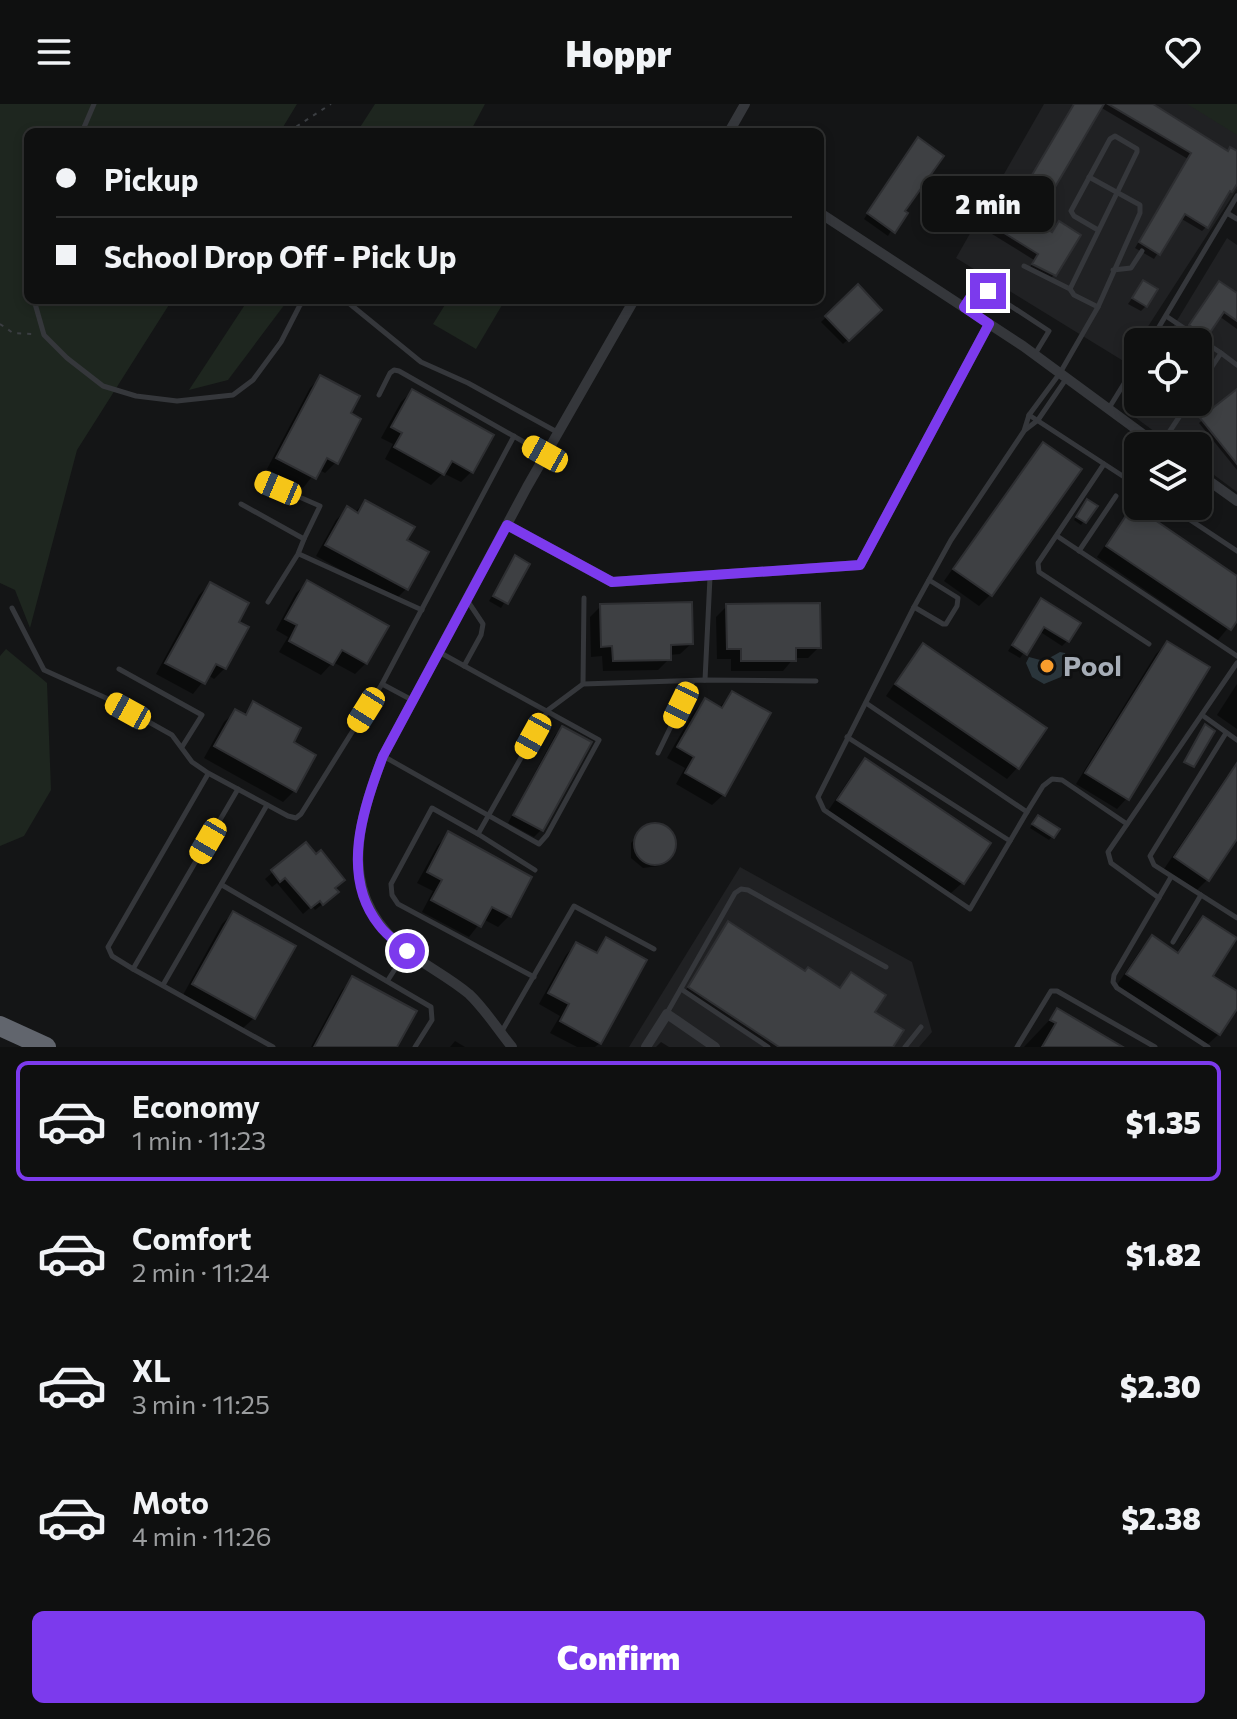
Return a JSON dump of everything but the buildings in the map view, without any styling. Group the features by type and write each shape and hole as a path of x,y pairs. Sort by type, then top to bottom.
{"highway":[{"path":"0,1026 46,1047"}],"street":[{"path":"731,128 745,104"},
{"path":"824,216 989,324 1141,432"},
{"path":"512,1047 471,996 407,951 379,926 365,904 357,875 359,839 365,809 383,756 545,454 632,304"},
{"path":"507,525 612,582 860,565 989,324"},
{"path":"1212,483 1237,501"},
{"path":"646,1047 667,1014 715,1047"}],"lane":[{"path":"84,128 94,104"},
{"path":"1070,289 1137,152 1137,149 1115,136 1110,139 1071,211 1098,230"},
{"path":"1024,431 1038,420 1063,376 1098,307 1141,209 1140,205 1089,177"},
{"path":"1159,328 1237,196"},
{"path":"1227,213 1237,219"},
{"path":"1113,270 1131,268 1142,251"},
{"path":"1024,266 1098,307"},
{"path":"964,307 975,290 987,290 1055,335"},
{"path":"35,304 44,335 103,386 136,396 177,401 233,395 253,380 281,342 301,304"},
{"path":"350,304 421,362 468,383 558,432"},
{"path":"1166,316 1237,365"},
{"path":"1034,355 1049,331"},
{"path":"1212,367 1221,353"},
{"path":"379,395 390,373 399,371 545,454"},
{"path":"1063,376 1029,415 1024,431 951,540 818,797 824,810 970,909 1043,786 1052,779 1062,780 1127,824"},
{"path":"1109,409 1124,384"},
{"path":"1029,415 1124,477"},
{"path":"12,608 44,670 106,698 172,735 192,762 208,773 296,818 382,684 514,436"},
{"path":"1104,464 1038,563 1039,572 1149,644"},
{"path":"258,479 320,506 298,554 268,602"},
{"path":"1079,551 1116,496"},
{"path":"241,504 304,539"},
{"path":"1190,520 1237,551"},
{"path":"1057,536 1237,656"},
{"path":"298,554 422,610"},
{"path":"705,680 710,576"},
{"path":"914,607 946,624 957,606 958,598 929,580"},
{"path":"583,684 584,598"},
{"path":"464,666 481,635 483,624 467,600"},
{"path":"383,756 539,844 599,740 439,651"},
{"path":"1159,898 1109,860 1108,852 1237,663"},
{"path":"119,669 202,715 182,747"},
{"path":"478,834 548,710 583,684 705,680 816,681"},
{"path":"658,753 693,681"},
{"path":"382,684 413,700"},
{"path":"866,703 1027,812"},
{"path":"1202,715 1237,740"},
{"path":"1226,733 1150,856 1154,865 1237,918"},
{"path":"847,737 1010,841"},
{"path":"208,773 108,947 112,956 133,969 273,1047"},
{"path":"133,969 238,789"},
{"path":"163,985 267,805"},
{"path":"534,977 398,904 392,895 391,884 432,808 535,870"},
{"path":"1171,877 1114,975 1113,982 1117,988 1208,1047"},
{"path":"222,885 431,1007 432,1020 415,1047"},
{"path":"667,1014 735,893 741,889 748,890 886,967"},
{"path":"1173,942 1201,895"},
{"path":"500,1033 574,906 654,949"},
{"path":"388,980 407,951"},
{"path":"681,989 768,1047"},
{"path":"1017,1047 1051,991 1057,991 1155,1047"},
{"path":"905,1047 921,1027"}],"path":[{"path":"294,128 331,104"},
{"path":"0,324 13,333 44,335"}],"shaded area":[{"path":"0,104 297,104 282,128 24,128 24,304 169,304 77,450 30,628 15,590 0,583"},
{"path":"375,104 485,104 472,128 360,128"},
{"path":"1044,104 1237,104 1237,189 1147,328 1124,328 1124,361 956,258"},
{"path":"1187,104 1237,104 1237,135 1192,107"},
{"path":"1227,238 1237,245 1237,492 1212,473 1212,432 1155,432 1133,416 1212,416 1212,328 1172,328"},
{"path":"245,304 285,304 228,380 189,390"},
{"path":"446,304 503,304 476,349 433,324"},
{"path":"6,649 47,683 51,790 24,836 0,846 0,656"},
{"name":"Pool","path":"1060,652 1065,653 1068,664 1061,677 1044,684 1032,677 1026,663 1029,657 1044,661"},
{"path":"740,867 912,962 932,1032 919,1047 629,1047"}],"place":[{"name":"Pool","path":"1047,666"}],"route":[{"path":"407,951 379,926 365,904 357,875 359,839 368,795 383,756 507,525 612,582 860,565 989,324 964,307 975,290 988,291"}]}
